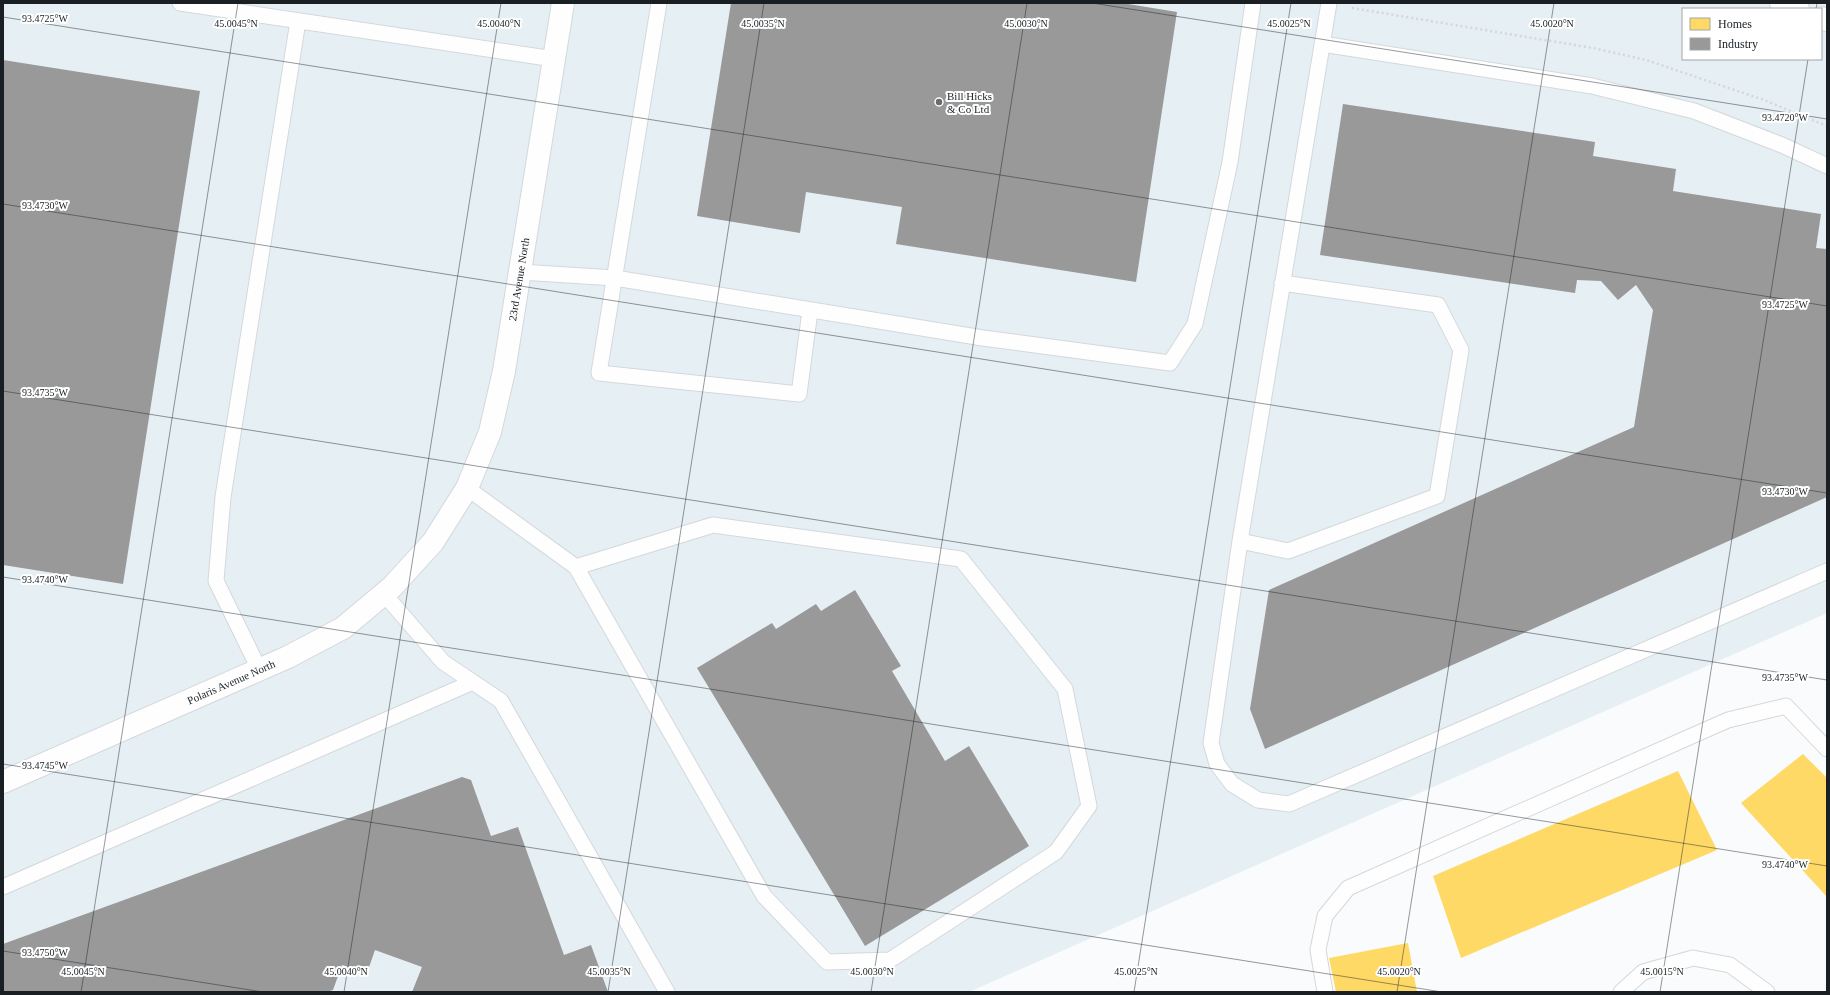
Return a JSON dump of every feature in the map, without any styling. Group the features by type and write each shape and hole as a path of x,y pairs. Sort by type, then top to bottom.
{"street":[{"name":"23rd Avenue North","path":"433,542 467,488 490,432 504,372 563,3"},
{"path":"1781,3 1795,8"},
{"name":"Polaris Avenue North","path":"3,782 288,656 343,628 384,594 433,542"}],"lane":[{"path":"180,3 554,59"},
{"path":"659,3 599,373 799,394 810,310"},
{"path":"520,272 615,278 983,338 1170,363 1195,324 1230,162 1253,3"},
{"path":"1329,4 1240,541 1211,743 1217,764 1232,784 1258,800 1290,804 1827,571"},
{"path":"259,669 216,581 223,497 298,21"},
{"path":"1322,44 1592,86 1694,111 1782,145 1827,166"},
{"path":"1240,541 1288,550 1437,496 1461,350 1438,305 1282,283"},
{"path":"467,488 576,567 764,896 827,962 890,960 1056,852 1089,806 1065,689 961,559 713,525 576,567"},
{"path":"384,594 443,662 501,701 667,992"},
{"path":"3,887 474,682"},
{"path":"1325,992 1318,950 1326,916 1348,888 1728,720 1786,706 1827,749"},
{"path":"1621,992 1643,972 1693,958 1730,965 1768,992"}],"path":[{"path":"1329,4 1594,48 1646,60 1764,100 1827,126"}],"shaded area":[{"path":"3,3 1827,3 1827,613 969,992 3,992"}],"building: Homes":[{"path":"1803,754 1827,778 1827,897 1741,803"},
{"path":"1678,771 1717,850 1461,958 1433,876"},
{"path":"1408,943 1417,992 1336,992 1329,958"}],"building: Industry":[{"name":"Bill Hicks & Co Ltd","path":"731,3 1122,3 1177,12 1136,282 896,244 902,207 806,192 800,233 697,216"},
{"path":"3,60 200,91 123,584 3,565"},
{"path":"1343,104 1595,142 1593,156 1676,169 1673,191 1821,214 1816,248 1827,249 1827,497 1265,749 1250,709 1269,590 1634,427 1653,310 1636,285 1618,300 1601,281 1577,280 1575,293 1320,255"},
{"path":"855,590 901,666 892,671 945,761 969,746 1029,846 865,946 697,668 772,623 776,629 816,604 821,611"},
{"path":"462,777 471,780 491,836 518,827 564,955 591,945 608,992 412,992 422,967 375,950 367,973 342,965 333,990 327,992 3,992 3,944"}],"place":[{"name":"Bill Hicks & Co Ltd","path":"939,102"}]}
